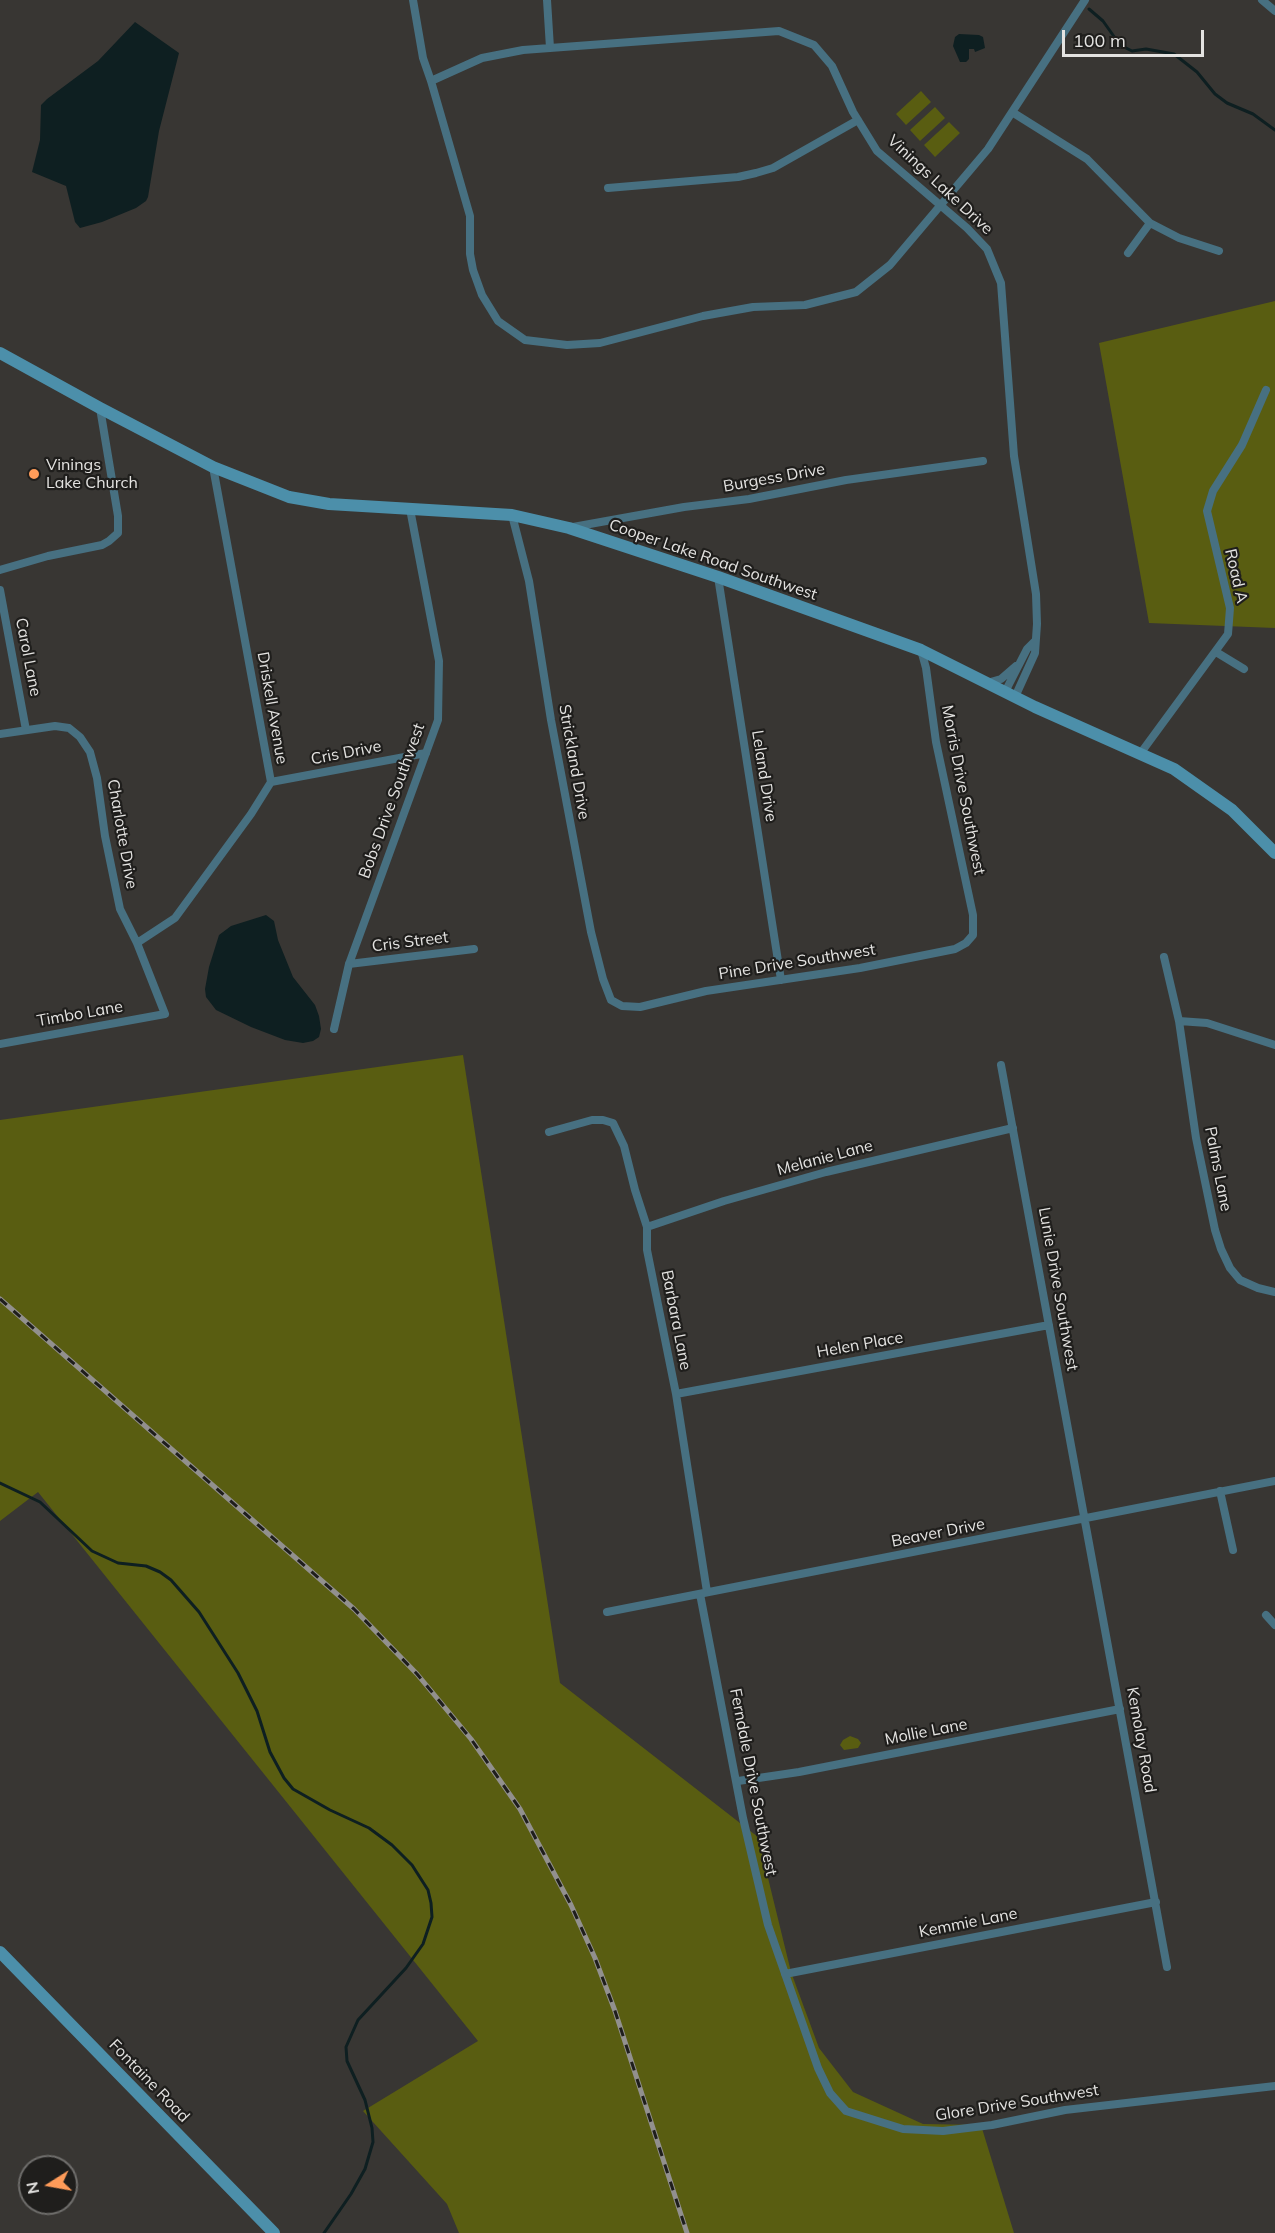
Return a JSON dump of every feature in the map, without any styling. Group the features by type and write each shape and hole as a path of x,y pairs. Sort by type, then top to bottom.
{"street":[{"path":"413,0 423,58 470,216 473,270 482,295 498,321 525,340 567,345 600,343 703,316 753,307 805,305 856,292 890,265 988,149 1085,0"},
{"path":"547,0 550,48"},
{"path":"1262,0 1275,11"},
{"name":"Vinings Lake Drive","path":"431,81 482,58 523,50 779,31 814,45 832,66 858,120 877,151 941,205 987,249 1001,283 1014,456 1036,594 1037,624 1035,653 1010,695"},
{"path":"1012,112 1087,159 1150,223 1179,238 1219,251"},
{"path":"608,189 756,173 773,168 858,120"},
{"path":"1128,253 1150,223"},
{"name":"Cooper Lake Road Southwest","path":"0,353 213,467 289,497 329,504 512,515 569,528 718,577 921,650 1010,695 1174,769 1232,810 1275,853"},
{"name":"Road A","path":"1140,754 1228,634 1230,608 1207,510 1213,490 1242,445 1266,390"},
{"path":"0,570 109,542 118,533 118,516 100,408"},
{"name":"Burgess Drive","path":"569,528 684,507 749,499 846,480 983,461"},
{"name":"Driskell Avenue","path":"137,942 175,918 251,814 270,782 213,467"},
{"name":"Bobs Drive Southwest","path":"334,1029 349,964 438,720 439,661 410,509"},
{"name":"Strickland Drive","path":"512,515 529,581 555,742 591,932 611,1000 622,1006"},
{"name":"Leland Drive","path":"718,577 781,980"},
{"name":"Carol Lane","path":"0,590 26,730"},
{"path":"1010,695 1020,661 1034,642"},
{"name":"Morris Drive Southwest","path":"921,650 926,668 936,741 973,915 973,935"},
{"path":"1216,652 1244,669"},
{"path":"987,684 1001,679 1020,661"},
{"name":"Charlotte Drive","path":"0,734 55,726 69,728 80,737 90,752 97,778 105,836 120,909 137,942 165,1014"},
{"name":"Cris Drive","path":"270,782 426,753"},
{"name":"Pine Drive Southwest","path":"622,1006 640,1007 706,992 860,968 955,949 966,943 973,935"},
{"name":"Cris Street","path":"349,964 474,949"},
{"name":"Palms Lane","path":"1164,957 1179,1021 1196,1138 1221,1249 1230,1268 1240,1280 1275,1292"},
{"name":"Timbo Lane","path":"0,1044 165,1014"},
{"path":"1179,1021 1207,1023 1275,1045"},
{"name":"Lunie Drive Southwest","path":"1001,1065 1086,1519"},
{"name":"Barbara Lane","path":"549,1132 592,1120 603,1120 613,1123 624,1146 647,1227 647,1250 676,1394 704,1593"},
{"name":"Melanie Lane","path":"647,1227 724,1201 826,1172 1013,1128"},
{"name":"Helen Place","path":"676,1394 1049,1325"},
{"name":"Beaver Drive","path":"607,1612 1275,1481"},
{"path":"1220,1491 1233,1550"},
{"name":"Kemolay Road","path":"1086,1519 1167,1967"},
{"name":"Ferndale Drive Southwest","path":"704,1593 751,1856 765,1914 785,1974"},
{"path":"1266,1615 1275,1625"},
{"name":"Mollie Lane","path":"738,1782 1120,1709"},
{"name":"Kemmie Lane","path":"785,1974 1156,1902"},
{"name":"Fontaine Road","path":"0,1952 274,2233"},
{"name":"Glore Drive Southwest","path":"785,1974 830,2093 846,2111 903,2129 924,2132 967,2129 1065,2110 1275,2086"}],"shaded area":[{"path":"135,22 179,53 159,131 148,197 136,208 80,228 75,222 66,186 32,172 40,140 41,105 98,61"},
{"path":"959,34 983,37 985,48 975,52 974,49 969,49 969,59 966,62 960,62 953,46 955,37"},
{"path":"921,91 931,102 906,125 896,114"},
{"path":"935,107 945,118 920,141 910,130"},
{"path":"949,122 960,133 935,157 924,145"},
{"path":"1275,301 1275,628 1149,623 1099,343"},
{"path":"266,915 274,921 278,940 293,977 315,1005 321,1029 319,1037 313,1041 303,1043 285,1040 251,1027 216,1010 206,997 209,967 219,935 231,926"},
{"path":"463,1055 560,1683 758,1837 791,1972 819,2048 853,2092 923,2124 981,2125 1014,2233 459,2233 447,2204 363,2111 478,2041 38,1492 0,1521 0,1120"},
{"path":"850,1736 861,1743 858,1748 844,1750 840,1745"}],"waterway":[{"path":"1089,9 1103,21 1120,45 1132,51 1146,49 1174,54 1197,72 1215,94 1227,103 1253,114 1275,130"},
{"path":"0,1483 40,1502 92,1551 118,1563 146,1566 171,1580 199,1612 238,1673 257,1711 270,1752 284,1778 293,1789 369,1828 392,1845 412,1865 428,1890 432,1917 423,1944 406,1968 358,2020 346,2047 347,2061 365,2100 373,2142 365,2169 324,2233"}],"railway":[{"path":"0,1299 354,1609 417,1674 471,1739 520,1809 571,1905 595,1958 615,2011 687,2233"}],"place":[{"name":"Vinings Lake Church","path":"34,474"}]}
